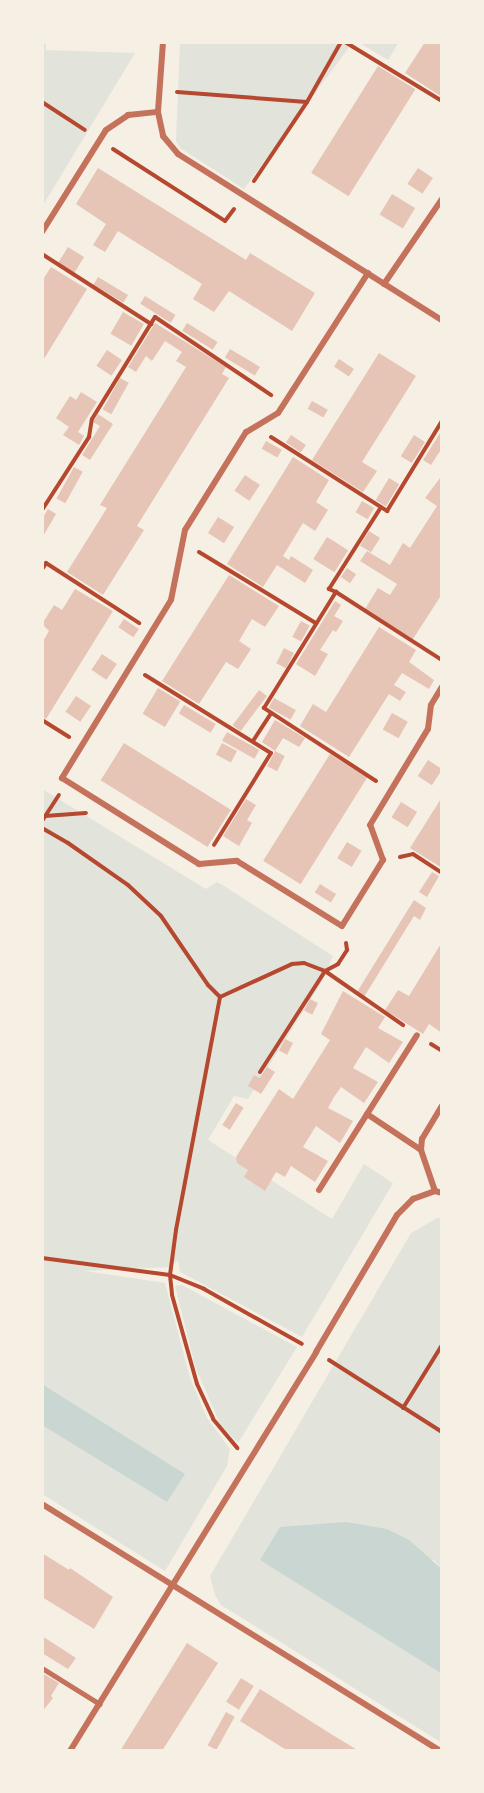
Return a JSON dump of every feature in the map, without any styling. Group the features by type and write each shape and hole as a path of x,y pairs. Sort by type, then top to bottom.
{"street":[{"path":"163,42 158,112 163,136 178,154 442,320"},
{"path":"42,232 106,130 128,115 158,112"},
{"path":"384,284 442,199"},
{"path":"368,273 278,413 246,432 185,530 171,600 62,778 199,864 237,861 342,926 383,860 370,825 428,729 431,705 442,687"},
{"path":"319,1190 417,1035"},
{"path":"70,1751 316,1352 397,1215 413,1199 439,1192 422,1150 422,1139 442,1106"},
{"path":"367,1114 422,1150"},
{"path":"42,1504 441,1751"}],"lane":[{"path":"42,1668 100,1704"}],"path":[{"path":"42,102 225,221 307,102 343,42 442,101"},
{"path":"158,90 206,96 307,102"},
{"path":"42,254 151,324"},
{"path":"42,510 88,437 92,418 155,317 284,404"},
{"path":"255,426 387,511 442,421"},
{"path":"381,507 329,589 442,660"},
{"path":"183,542 316,623"},
{"path":"42,568 46,563 152,632"},
{"path":"336,592 264,708 391,790"},
{"path":"131,666 271,753 213,846 216,863"},
{"path":"253,741 271,713"},
{"path":"42,720 82,746"},
{"path":"43,818 68,782"},
{"path":"43,818 94,812 107,806"},
{"path":"42,828 68,843 128,885 161,916 208,985 220,997"},
{"path":"383,860 413,854 442,873"},
{"path":"260,1072 325,971 338,964 347,950 342,926"},
{"path":"220,997 292,964 304,963 325,971 442,1051"},
{"path":"220,997 176,1230 171,1275 177,1316 197,1384 213,1419 229,1441 248,1459"},
{"path":"42,1258 171,1275 204,1289 316,1352 442,1432"},
{"path":"403,1408 442,1345"}],"shaded area":[{"path":"42,42 46,42 46,50 135,53 42,207"},
{"path":"180,42 353,42 244,189 180,148 176,141"},
{"path":"358,42 399,42 388,60"},
{"path":"42,789 206,889 217,882 221,884 333,956 321,983 248,1099 234,1096 208,1140 332,1219 364,1164 393,1183 302,1337 180,1272 178,1260 170,1267 85,1271 165,1283 190,1378 207,1418 230,1449 227,1466 165,1571 42,1494 42,1425 167,1502 184,1474 42,1384"},
{"path":"437,1218 442,1219 442,1569 434,1560 261,1560 442,1674 442,1743 221,1605 215,1595 210,1576 411,1233"},
{"path":"182,1285 297,1347 238,1443 220,1424 195,1366 175,1286"},
{"path":"42,1384 185,1474 167,1502 42,1425"},
{"path":"346,1522 387,1529 409,1540 442,1569 442,1674 260,1560 280,1527"}],"building":[{"path":"425,42 442,42 442,97 405,73"},
{"path":"378,66 415,89 349,196 311,173"},
{"path":"98,168 246,260 250,253 315,293 292,331 229,291 214,312 193,299 202,284 118,231 105,252 93,245 106,224 76,204"},
{"path":"418,168 433,178 422,194 407,184"},
{"path":"392,194 415,208 403,228 380,215"},
{"path":"68,247 84,257 74,273 58,263"},
{"path":"51,267 87,289 42,362 42,281"},
{"path":"98,277 128,295 123,303 93,285"},
{"path":"145,296 176,315 171,323 140,304"},
{"path":"123,312 144,324 131,346 110,334"},
{"path":"155,323 226,367 222,374 229,378 137,526 144,530 103,595 67,572 107,508 100,505 186,367 176,361 182,352 165,341 152,361 146,356 136,372 128,367"},
{"path":"187,323 218,342 213,350 182,331"},
{"path":"230,349 260,367 255,376 225,358"},
{"path":"107,350 122,360 111,376 96,366"},
{"path":"379,353 416,376 362,462 377,471 363,492 312,460"},
{"path":"339,359 354,369 349,377 334,366"},
{"path":"120,378 129,383 111,414 103,409"},
{"path":"81,392 97,402 78,432 84,436 79,445 63,435 69,427 56,418 70,396 76,400"},
{"path":"312,401 328,410 323,418 308,409"},
{"path":"98,414 113,424 90,460 82,455 100,426 93,422"},
{"path":"442,430 442,448 431,465 423,460"},
{"path":"291,435 306,445 301,453 286,442"},
{"path":"414,435 425,442 412,463 401,456"},
{"path":"266,441 282,450 277,458 262,449"},
{"path":"293,457 329,480 316,502 328,510 315,531 303,523 283,556 289,560 291,556 313,570 305,583 277,565 263,587 227,564"},
{"path":"74,467 83,472 65,503 57,498"},
{"path":"245,475 260,485 249,501 234,491"},
{"path":"389,478 399,484 386,506 376,500"},
{"path":"440,478 442,594 413,639 365,609 378,588 390,595 397,584 360,561 367,551 390,565 403,543 410,548 437,506 425,498"},
{"path":"362,501 374,508 368,519 356,512"},
{"path":"48,509 56,514 42,538 42,519"},
{"path":"218,517 234,527 224,543 208,533"},
{"path":"369,531 380,538 371,552 360,545"},
{"path":"327,537 348,550 334,572 313,559"},
{"path":"347,568 356,574 350,583 341,577"},
{"path":"229,575 279,606 265,627 252,619 239,641 251,649 238,669 226,662 199,704 162,681"},
{"path":"75,589 113,611 46,719 42,717 42,643 49,631 42,624 54,605 62,610"},
{"path":"335,601 341,605 334,616 343,621 336,632 333,630 320,650 328,654 315,676 296,664"},
{"path":"124,619 139,629 133,637 118,627"},
{"path":"301,621 310,626 301,642 292,637"},
{"path":"379,627 416,650 409,662 434,680 429,689 402,673 394,685 406,692 400,701 389,694 349,757 300,726 313,704 326,712"},
{"path":"284,648 294,653 286,668 276,663"},
{"path":"102,654 117,664 106,680 91,670"},
{"path":"158,688 180,701 165,727 143,714"},
{"path":"259,690 267,696 241,731 233,725"},
{"path":"76,696 91,706 80,722 65,712"},
{"path":"274,698 296,710 291,720 269,708"},
{"path":"184,705 216,724 211,733 179,714"},
{"path":"392,713 408,722 399,738 383,730"},
{"path":"275,720 305,738 299,747 283,738 275,751 262,742"},
{"path":"227,732 259,750 255,759 222,741"},
{"path":"124,743 231,810 208,847 101,780"},
{"path":"222,743 237,751 231,762 216,754"},
{"path":"275,751 285,756 277,771 267,766"},
{"path":"330,754 367,777 301,884 263,861"},
{"path":"428,760 442,769 432,785 418,776"},
{"path":"442,797 442,868 410,848"},
{"path":"246,799 256,805 247,820 252,823 239,846 223,836"},
{"path":"401,802 417,812 408,827 391,817"},
{"path":"347,842 362,851 352,867 337,858"},
{"path":"432,872 439,876 427,897 419,892"},
{"path":"320,884 336,894 331,903 315,892"},
{"path":"414,900 426,908 420,920 414,916 364,997 357,992"},
{"path":"442,942 442,1033 429,1024 423,1034 385,1010 398,990 409,996"},
{"path":"343,991 385,1017 378,1028 403,1042 389,1063 366,1047 353,1068 378,1082 364,1103 341,1087 334,1097 328,1108 353,1121 340,1143 316,1126 303,1147 328,1161 315,1182 291,1166 285,1177 276,1172 265,1191 244,1177 248,1170 237,1163 236,1157 279,1089 293,1099 330,1040 321,1034"},
{"path":"310,999 318,1003 312,1015 304,1011"},
{"path":"285,1039 293,1043 287,1055 279,1051"},
{"path":"267,1067 275,1072 261,1094 248,1086 254,1075 260,1078"},
{"path":"236,1103 244,1108 230,1130 222,1125"},
{"path":"42,1553 69,1570 70,1568 113,1597 94,1629 42,1597"},
{"path":"42,1636 76,1658 68,1669 42,1653"},
{"path":"187,1643 218,1663 162,1751 120,1751"},
{"path":"42,1673 59,1683 51,1696 53,1698 42,1712"},
{"path":"241,1678 254,1686 239,1710 226,1702"},
{"path":"260,1689 359,1751 288,1751 240,1721"},
{"path":"226,1712 235,1717 216,1750 208,1745"}]}
